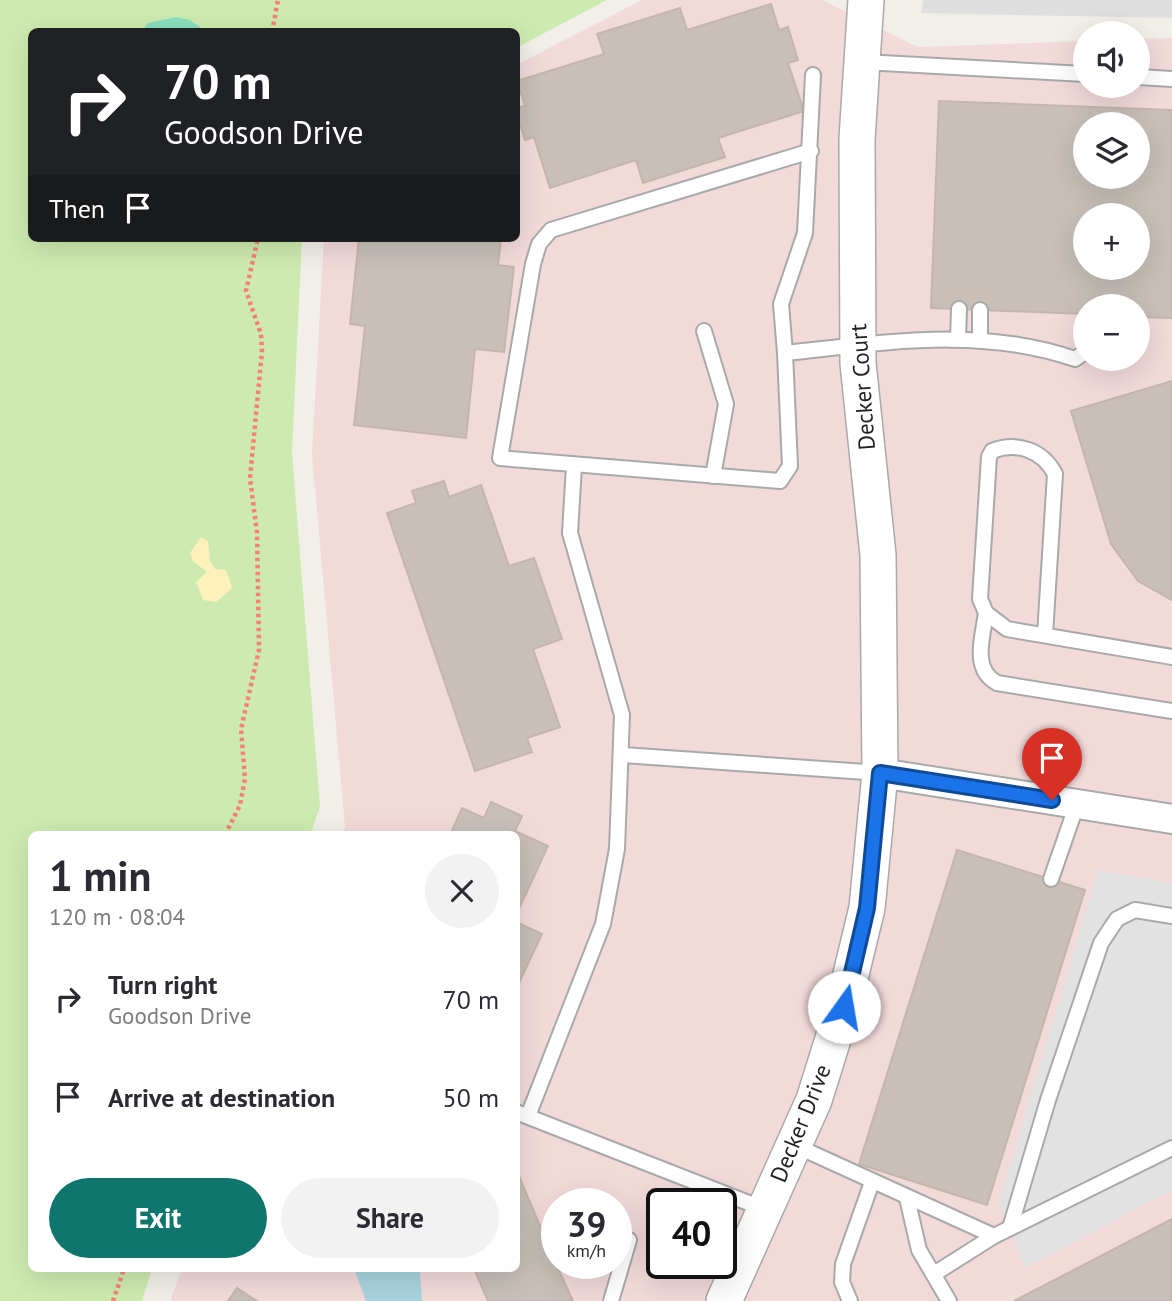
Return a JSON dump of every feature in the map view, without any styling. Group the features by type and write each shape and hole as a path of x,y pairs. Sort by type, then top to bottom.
{"street":[{"name":"Decker Court","path":"866,0 857,139 858,345 865,444 878,555 880,773"},
{"path":"880,773 1172,819"},
{"name":"Decker Drive","path":"724,1301 814,1100 844,1007 867,908 880,773"}],"lane":[{"path":"862,62 1073,73"},
{"path":"811,151 551,230 539,244 533,264 500,458 779,481 790,466 781,304 805,233 811,151 813,75"},
{"path":"1150,78 1172,79"},
{"path":"958,338 959,309"},
{"path":"980,310 980,339"},
{"path":"704,331 726,404 713,477"},
{"path":"785,353 930,337 1015,343 1073,358"},
{"path":"1045,635 1055,474 1044,456 1032,450 1000,448 992,451 989,457 981,599 986,612 980,660 984,672 997,683 1172,712"},
{"path":"574,466 570,533 622,715 623,755 617,849 603,924 522,1114 764,1209"},
{"path":"986,612 1007,629 1172,657"},
{"path":"623,755 880,773"},
{"path":"1051,880 1077,804"},
{"path":"1010,1228 1048,1100 1101,943 1117,919 1135,909 1172,916"},
{"path":"794,1145 994,1236"},
{"path":"933,1274 994,1236 1172,1148"},
{"path":"850,1301 842,1282 843,1264 872,1182"},
{"path":"907,1198 919,1251 949,1301"},
{"path":"611,1301 617,1279"}],"path":[{"path":"273,28 278,0"},
{"path":"227,831 240,805 245,779 241,729 259,650 257,533 250,478 261,334 246,291 257,242"},
{"path":"113,1301 123,1272"}],"shaded area":[{"path":"642,0 822,0 918,47 1073,41 1073,98 1150,98 1150,39 1172,38 1172,1301 170,1301 181,1272 520,1272 520,831 344,831 312,454 324,242 520,242 520,63"},
{"path":"923,0 1172,0 1172,18 921,13"},
{"path":"1098,870 1172,883 1172,1190 1025,1268 999,1202"}],"green space":[{"path":"0,0 607,0 520,46 520,28 28,28 28,242 302,242 292,453 320,807 311,831 28,831 28,1272 151,1272 142,1301 0,1301"},
{"path":"176,17 190,20 201,28 144,28 148,23"}],"sand":[{"path":"201,537 208,541 210,561 215,569 226,570 232,588 216,602 203,600 196,582 207,572 193,561 190,553"}],"water":[{"path":"355,1272 420,1272 422,1301 366,1301"}],"building":[{"path":"771,4 779,30 788,27 798,60 788,63 804,111 718,138 725,157 643,183 636,160 550,188 534,137 525,140 520,124 520,107 525,106 520,80 604,54 597,34 680,8 687,30"},
{"path":"939,101 1172,110 1172,318 1150,317 1150,294 1073,294 1073,314 931,308"},
{"path":"359,242 501,242 498,265 514,267 504,352 475,349 466,438 354,425 365,326 350,324"},
{"path":"1172,381 1172,600 1138,581 1111,544 1071,411"},
{"path":"444,481 449,497 481,485 509,566 534,558 562,639 533,649 560,727 527,738 532,752 475,771 387,513 416,503 412,491"},
{"path":"491,802 522,816 515,831 452,831 462,808 484,818"},
{"path":"520,833 548,846 520,906"},
{"path":"957,850 1085,890 987,1205 859,1164"},
{"path":"520,924 542,934 520,981"},
{"path":"520,1178 541,1228 541,1279 563,1279 573,1301 488,1301 475,1272 520,1272"},
{"path":"1172,1219 1172,1301 1014,1301"},
{"path":"237,1288 257,1301 228,1301"}],"route":[{"path":"844,1007 867,908 880,773 1052,800"}]}
